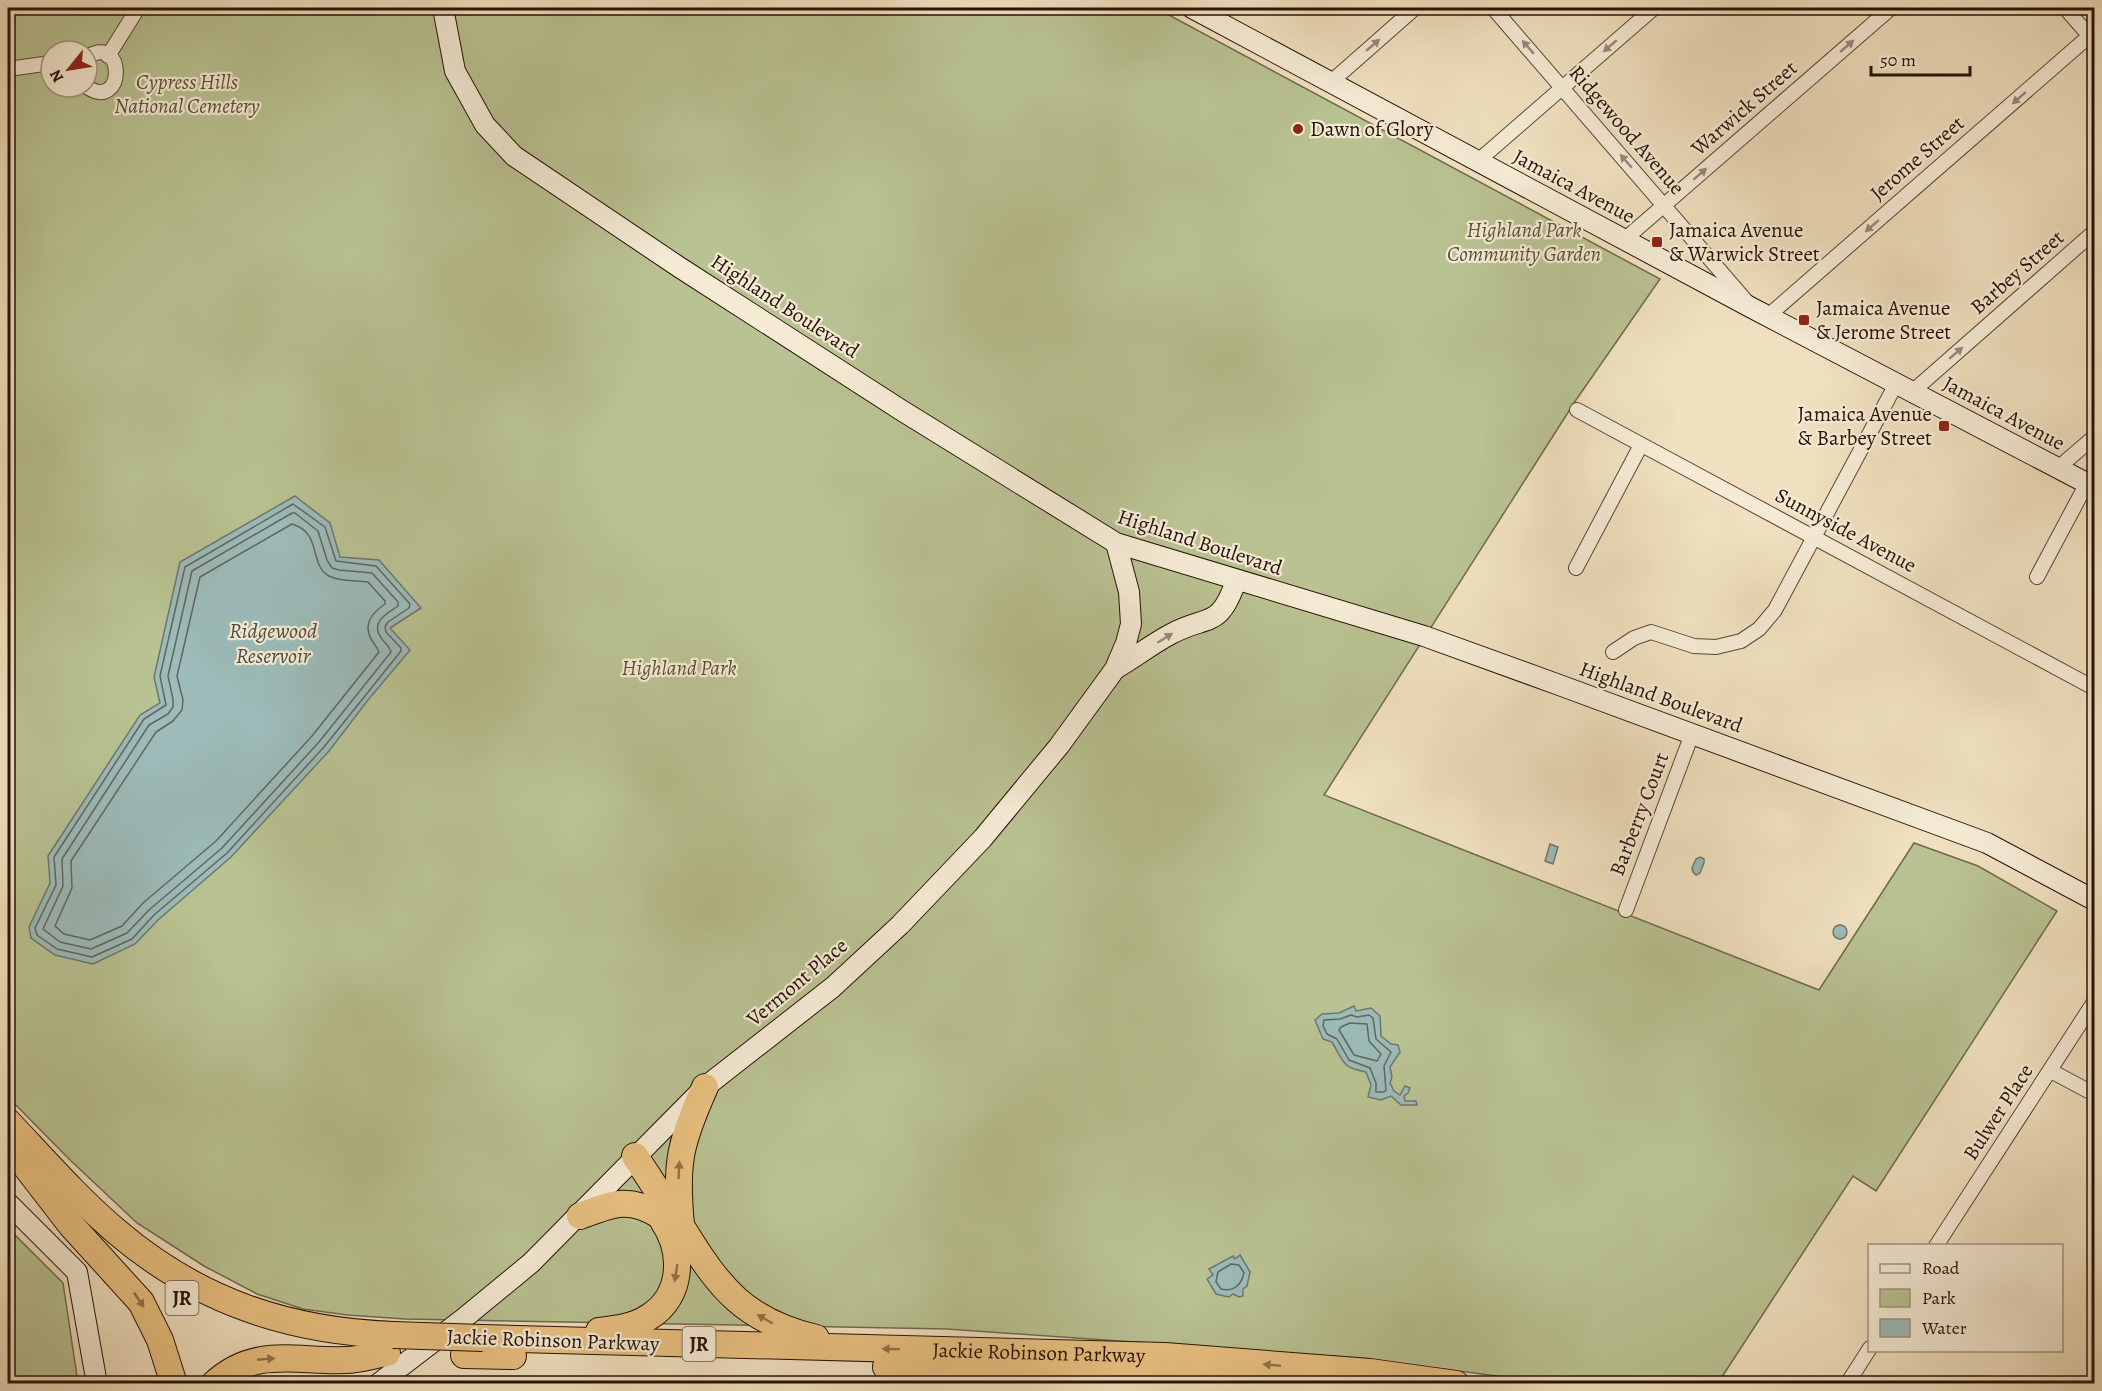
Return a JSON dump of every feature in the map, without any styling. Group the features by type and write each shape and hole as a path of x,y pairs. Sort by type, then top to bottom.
{"highway":[{"path":"682,1228 678,1191 679,1161 688,1125 705,1087"},
{"name":"Jackie Robinson Parkway","path":"8,1122 116,1231 152,1260 194,1285 237,1305 282,1321 390,1344 464,1355 1006,1370 1275,1383"},
{"path":"14,1152 71,1225 141,1302 160,1340 174,1383"},
{"name":"Jackie Robinson Parkway","path":"14,1152 106,1245 145,1275 186,1300 229,1320 274,1335 321,1346 483,1338 1165,1356 1370,1372 1456,1383"},
{"path":"537,1340 624,1327 643,1321 657,1312 673,1289 678,1271 674,1243 631,1161"},
{"path":"631,1161 682,1228 714,1278 733,1297 754,1313 790,1331 861,1349"},
{"path":"580,1216 621,1203 638,1205 659,1215"},
{"path":"214,1383 230,1371 256,1360 275,1358 348,1360 390,1344"}],"main road":[{"name":"Highland Boulevard","path":"443,8 455,71 485,126 514,156 820,358 1116,543 1424,636 1987,843 2094,900"},
{"name":"Jamaica Avenue","path":"1192,8 1624,240 2091,485"},
{"name":"Vermont Place","path":"378,1383 506,1285 531,1263 580,1216 705,1087 833,987 900,925 983,838 1059,746 1115,669 1131,624 1129,592 1116,543"},
{"path":"1115,669 1173,633 1210,620 1224,609 1236,581"},
{"path":"8,1203 77,1272 97,1383"}],"street":[{"path":"108,56 138,8"},
{"path":"1330,82 1415,8"},
{"name":"Ridgewood Avenue","path":"1493,8 1760,312"},
{"path":"1478,161 1654,8"},
{"name":"Warwick Street","path":"1624,240 1891,8"},
{"path":"2065,8 2093,36"},
{"name":"Jerome Street","path":"1760,312 2093,36"},
{"path":"99,54 113,60 118,71 114,83 99,91"},
{"path":"8,69 39,65"},
{"name":"Barbey Street","path":"1613,652 1634,638 1651,632 1694,646 1716,647 1741,641 1759,629 1775,610 1814,537 1904,388 2094,232"},
{"name":"Sunnyside Avenue","path":"1577,410 2094,688"},
{"path":"2058,468 2094,437"},
{"path":"1576,568 1641,445"},
{"path":"2037,577 2091,485"},
{"name":"Barberry Court","path":"1626,910 1692,734"},
{"name":"Bulwer Place","path":"1937,1244 2094,1002"},
{"path":"2051,1071 2094,1094"},
{"path":"1847,1383 1868,1350"}],"green space":[{"name":"Highland Park","path":"8,8 1156,8 1660,279 1576,400 1324,795 1819,990 1914,843 1978,866 2057,911 1876,1191 1853,1176 1718,1383 1550,1383 1359,1358 947,1329 405,1319 347,1315 303,1309 257,1294 204,1266 137,1223 8,1097"},
{"path":"8,1228 63,1283 78,1383 8,1383"}],"water":[{"name":"Ridgewood Reservoir","path":"295,496 330,523 340,557 379,560 421,608 390,628 410,650 329,751 231,857 158,920 135,944 93,964 55,955 31,938 29,927 50,883 48,856 140,715 160,703 154,677 180,562"},
{"path":"1550,844 1558,847 1553,864 1545,861"},
{"path":"1700,857 1704,859 1704,863 1700,873 1696,875 1692,868 1696,859"},
{"path":"1837,925 1843,925 1847,932 1843,939 1837,939 1833,935 1833,929"},
{"path":"1354,1006 1356,1011 1371,1008 1380,1016 1381,1036 1391,1044 1398,1045 1400,1052 1390,1067 1392,1077 1390,1083 1394,1091 1400,1095 1405,1086 1410,1088 1404,1096 1405,1101 1416,1101 1417,1105 1401,1105 1391,1096 1381,1100 1368,1097 1371,1085 1366,1072 1347,1066 1332,1042 1323,1039 1315,1020 1322,1014 1339,1013"},
{"path":"1240,1255 1250,1272 1247,1286 1243,1289 1243,1296 1233,1294 1229,1297 1216,1294 1207,1279 1213,1275 1209,1269 1233,1256 1235,1259"}],"place":[{"name":"Dawn of Glory","path":"1298,129"},
{"name":"Jamaica Avenue & Warwick Street","path":"1657,242"},
{"name":"Jamaica Avenue & Jerome Street","path":"1804,320"},
{"name":"Jamaica Avenue & Barbey Street","path":"1944,426"}],"park label":[{"name":"Cypress Hills National Cemetery","path":"187,94"},
{"name":"Highland Park Community Garden","path":"1524,242"}]}
